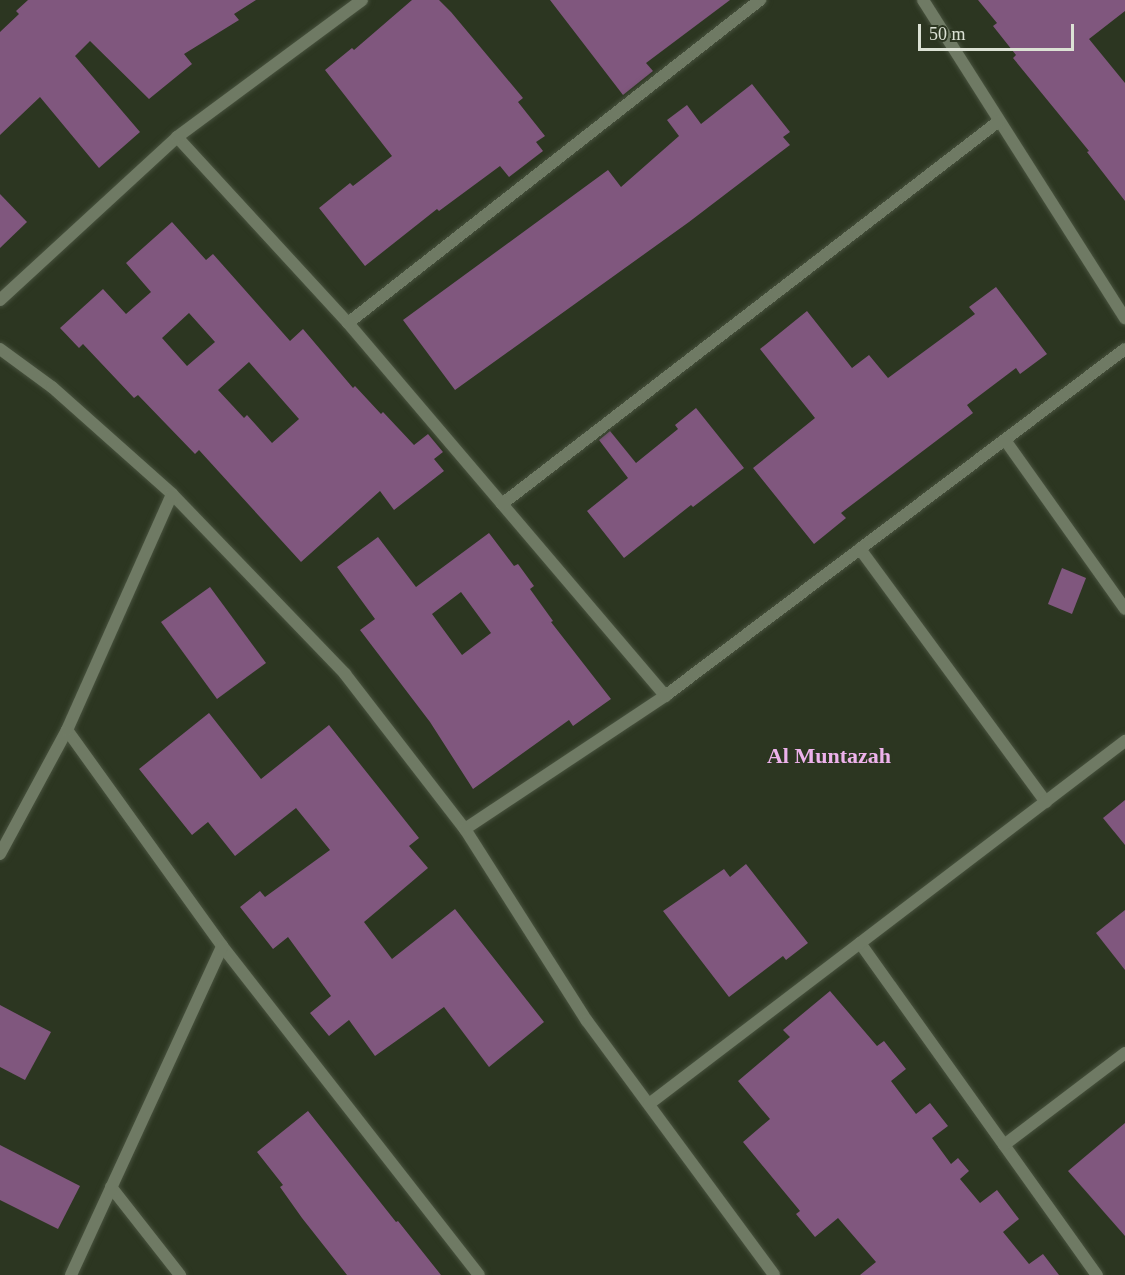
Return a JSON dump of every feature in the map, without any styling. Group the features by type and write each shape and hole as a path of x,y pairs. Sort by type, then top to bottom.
{"street":[{"path":"0,300 177,137 362,0"},
{"path":"348,323 760,0"},
{"path":"922,0 1125,318"},
{"path":"502,504 999,121"},
{"path":"177,137 348,323 665,696"},
{"path":"0,349 51,387 172,494 345,674 465,829 587,1021 774,1275"},
{"path":"465,829 665,696 1125,349"},
{"path":"1005,440 1125,609"},
{"path":"0,854 67,730 172,494"},
{"path":"860,549 1046,802"},
{"path":"67,730 222,946 479,1275"},
{"path":"649,1104 1125,741"},
{"path":"860,943 1097,1275"},
{"path":"71,1275 222,946"},
{"path":"1004,1145 1125,1053"},
{"path":"111,1187 180,1275"}],"building":[{"path":"28,0 256,0 234,14 239,20 184,54 192,64 149,99 90,41 75,56 140,132 99,168 40,97 0,135 0,32 19,14 16,11"},
{"path":"412,0 439,0 451,12 523,98 518,102 545,136 536,142 543,151 509,177 500,166 439,211 437,209 365,266 319,208 350,183 353,186 392,156 325,70 352,48 354,50"},
{"path":"550,0 730,0 646,63 653,71 623,95"},
{"path":"978,0 1125,0 1125,11 1089,39 1125,83 1125,201 1087,152 1089,151 1013,58 1016,55 993,26 997,23"},
{"path":"752,84 790,132 783,137 790,145 689,222 455,390 403,320 608,170 621,187 679,136 667,120 687,105 701,124"},
{"path":"0,194 27,222 0,248"},
{"path":"172,222 206,260 213,254 290,341 303,329 353,388 355,386 381,414 383,412 414,445 428,434 443,452 434,459 444,471 394,510 380,491 301,562 199,450 195,454 138,395 134,398 83,344 79,348 60,328 103,289 126,314 151,292 126,263","holes":["189,313 215,342 187,366 162,338","249,362 299,419 272,443 247,415 244,418 218,390"]},
{"path":"996,287 1047,354 1020,374 1016,368 967,405 973,413 841,513 846,518 814,544 753,468 815,418 760,349 807,311 852,368 869,355 888,378 975,314 969,307"},
{"path":"696,408 744,468 693,507 691,505 624,558 587,511 628,478 599,440 610,431 636,463 678,429 675,425"},
{"path":"489,533 514,566 518,564 534,586 530,589 553,621 551,622 611,699 573,726 569,720 473,789 430,722 360,630 375,619 337,567 378,537 416,587","holes":["461,592 491,633 462,655 432,614"]},
{"path":"1062,568 1086,578 1072,614 1048,604"},
{"path":"210,587 266,663 217,699 161,622"},
{"path":"209,713 261,779 329,725 419,838 409,846 428,868 364,922 392,959 455,909 544,1022 489,1067 444,1007 375,1056 349,1020 329,1036 310,1013 331,996 288,937 273,949 240,907 260,891 265,897 330,850 296,808 235,856 208,822 192,835 139,769"},
{"path":"1125,800 1125,845 1103,818"},
{"path":"746,864 808,943 786,960 783,956 729,997 663,911 724,869 730,877"},
{"path":"1125,910 1125,970 1096,933"},
{"path":"830,991 877,1046 884,1041 906,1069 891,1081 916,1114 930,1103 948,1126 932,1138 951,1164 958,1158 969,1171 960,1179 980,1203 997,1190 1019,1219 1003,1232 1029,1264 1043,1254 1059,1275 860,1275 876,1262 838,1218 815,1237 796,1214 800,1211 743,1142 770,1119 738,1081 790,1037 783,1030"},
{"path":"0,1005 51,1032 25,1080 0,1067"},
{"path":"308,1111 441,1275 347,1275 302,1218 280,1187 283,1185 257,1152"},
{"path":"1125,1123 1125,1236 1068,1171"},
{"path":"0,1145 80,1186 58,1229 0,1200"}],"district":[{"name":"Al Muntazah","path":"829,756"}]}
